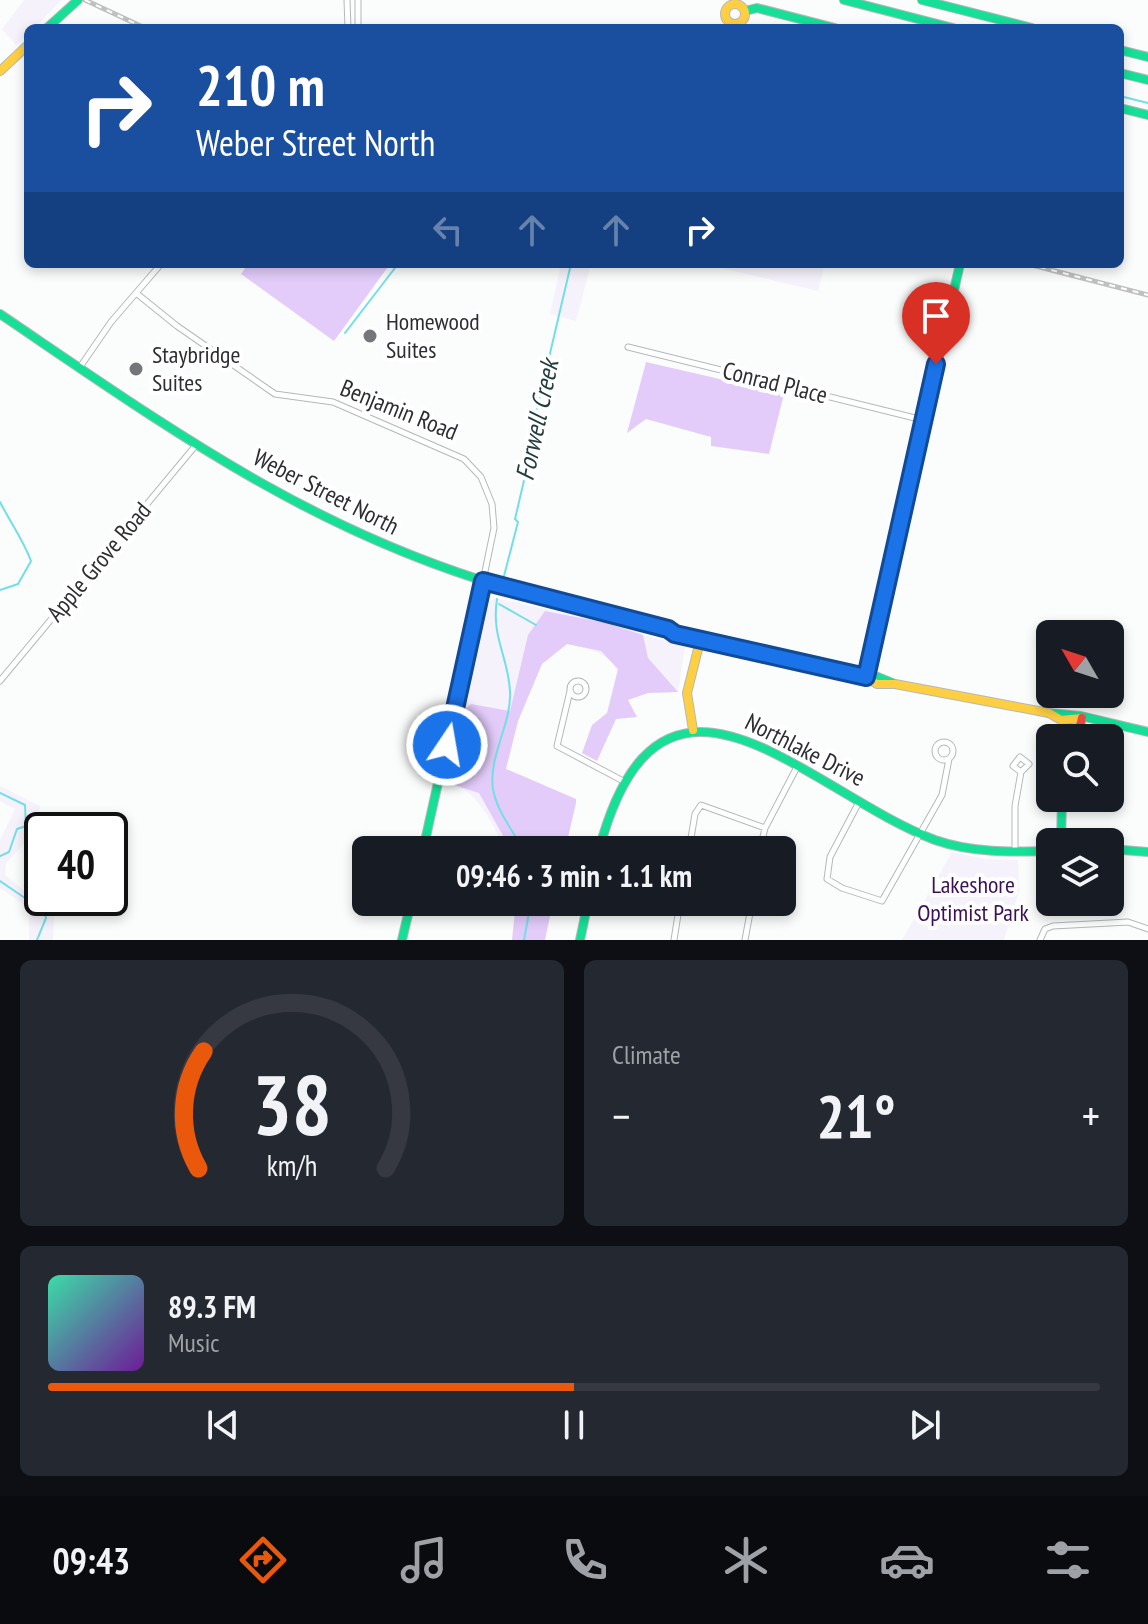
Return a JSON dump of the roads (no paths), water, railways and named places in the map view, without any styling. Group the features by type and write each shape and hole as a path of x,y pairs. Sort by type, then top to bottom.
{"main road":[{"path":"51,24 78,0"},
{"path":"844,0 937,24"},
{"path":"922,0 1016,24"},
{"path":"745,11 757,8 819,24"},
{"path":"0,71 24,49"},
{"path":"1124,51 1148,57"},
{"path":"1124,74 1148,80"},
{"path":"1124,109 1148,115"},
{"path":"866,677 959,268"},
{"name":"Weber Street North","path":"0,314 245,475 362,537 483,581 866,677 877,684 895,684 1049,713 1064,711 1082,718 1148,732"},
{"name":"Benjamin Road","path":"426,836 483,581"},
{"path":"693,730 688,683 701,637"},
{"path":"1080,724 1082,718"},
{"name":"Northlake Drive","path":"603,836 608,816 625,782 654,747 693,730 726,732 745,738 921,834 963,848 1036,852"},
{"path":"1124,850 1148,852"},
{"path":"402,940 408,916"},
{"path":"580,940 585,916"}],"street":[{"path":"347,0 348,24"},
{"path":"358,0 358,24"},
{"path":"80,367 158,268"},
{"name":"Benjamin Road","path":"136,293 168,320 275,394 333,402 464,459 478,473 492,504 494,528 483,581"},
{"name":"Conrad Place","path":"628,347 923,420"},
{"name":"Apple Grove Road","path":"0,681 197,444"},
{"path":"570,691 557,745 625,782"},
{"path":"860,801 830,857 827,871 830,882 882,901 921,834 948,778 949,759"},
{"path":"763,836 797,767"},
{"path":"1015,853 1015,806 1021,772"},
{"path":"691,836 695,814 701,805 765,828"},
{"path":"674,940 678,916"},
{"path":"745,940 749,916"},
{"path":"1040,940 1045,929 1053,926 1128,922 1148,929"}],"waterway":[{"name":"Forwell Creek","path":"1124,97 1148,103"},
{"path":"345,333 395,268"},
{"name":"Forwell Creek","path":"504,576 518,522 515,519 526,472 524,464 570,268"},
{"path":"0,502 31,561 18,584 0,590"},
{"name":"Forwell Creek","path":"497,599 496,624 510,703 492,777 495,797 515,836"},
{"name":"Forwell Creek","path":"499,604 536,625"},
{"path":"0,793 25,805 26,826 17,829 9,852 0,856"},
{"path":"0,881 44,911 46,918 37,940"},
{"name":"Forwell Creek","path":"524,940 528,916"}],"railway":[{"path":"85,0 136,24"},
{"path":"1043,268 1148,295"}],"place":[{"name":"Homewood Suites","path":"370,336"},
{"name":"Staybridge Suites","path":"136,369"}],"park label":[{"name":"Lakeshore Optimist Park","path":"973,899"}]}
